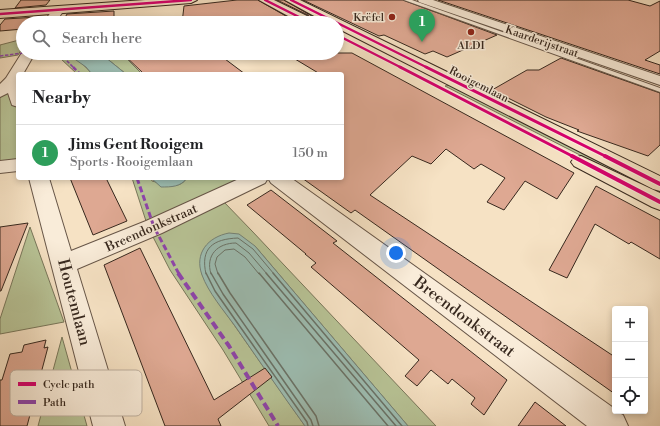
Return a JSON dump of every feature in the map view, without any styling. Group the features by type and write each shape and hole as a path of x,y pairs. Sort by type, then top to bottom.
{"main road":[{"path":"0,14 128,0"},
{"path":"0,10 191,0"},
{"path":"265,0 297,16"},
{"name":"Rooigemlaan","path":"291,0 323,16"},
{"name":"Rooigemlaan","path":"344,26 660,184"},
{"name":"Rooigemlaan","path":"344,39 660,202"}],"street":[{"name":"Kaarderijstraat","path":"423,0 660,81"},
{"path":"54,16 59,8"},
{"path":"17,72 24,60"},
{"path":"0,92 12,81 16,74"},
{"path":"12,81 16,95"},
{"path":"0,167 16,165"},
{"name":"Houtemlaan","path":"40,180 93,370"},
{"name":"Breendonkstraat","path":"64,264 154,227 254,180"},
{"name":"Breendonkstraat","path":"281,180 612,426"},
{"name":"Houtemlaan","path":"106,416 109,426"}],"lane":[{"path":"407,0 660,90"}],"green space":[{"path":"16,41 16,55 0,58 0,45"},
{"path":"62,60 77,60 90,72 75,72"},
{"path":"109,60 128,60 140,72 124,72"},
{"path":"12,81 16,95 16,165 0,167 0,92"},
{"path":"451,85 660,190 660,196 445,86"},
{"path":"133,180 152,180 171,186 179,184 185,180 238,180 146,221"},
{"path":"223,201 436,426 408,426 255,246 202,274 218,302 305,426 269,426 223,350 170,270 152,235"},
{"path":"30,227 64,322 0,334 0,319"},
{"path":"62,337 71,370 53,370"},
{"path":"41,416 84,416 87,426 38,426"}],"water":[{"path":"76,60 109,60 124,72 90,72"},
{"path":"153,180 186,180 179,185 172,187 161,187"},
{"path":"229,233 239,234 255,246 408,426 305,426 208,288 202,275 200,267 201,253 209,242 221,235"}],"building":[{"path":"21,0 50,0 46,5 15,8"},
{"path":"237,0 258,0 286,16 183,16 184,6"},
{"path":"277,0 284,0 312,16"},
{"path":"303,0 403,0 497,35 447,57 433,51 425,54 384,35 379,36 344,19 344,16 337,16"},
{"path":"438,0 628,0 650,6 660,1 660,51 645,60 660,65 660,74"},
{"path":"114,11 114,16 66,16 67,14"},
{"path":"16,18 16,30 0,31 0,25 5,19"},
{"path":"344,53 352,53 574,173 557,199 525,181 504,210 487,202 505,178 481,164 474,169 446,149 431,164 412,156 370,195 612,355 612,392 355,210 351,213 305,180 344,180 344,72 317,72 297,60 344,60"},
{"path":"561,58 660,93 660,145 648,156 577,131 579,130 546,117 492,90 527,70 539,70"},
{"path":"129,60 226,60 242,72 142,72"},
{"path":"71,180 107,180 127,221 93,235"},
{"path":"596,186 660,220 660,259 631,242 629,244 595,224 567,278 549,270"},
{"path":"271,190 337,241 333,243 507,380 484,415 471,404 475,398 452,379 448,384 431,370 417,386 405,376 419,360 311,267 316,263 247,205"},
{"path":"28,223 1,291 0,291 0,227"},
{"path":"140,248 214,400 265,368 272,377 218,419 221,426 165,426 104,265"},
{"path":"46,340 44,348 48,347 42,370 10,370 10,416 30,416 27,426 0,426 0,380 2,380 10,354 22,352 24,345"},
{"path":"535,402 566,426 518,426"}],"marked path":[{"path":"0,56 16,54"},
{"path":"66,60 78,72"},
{"path":"138,180 154,227 175,268 229,346 278,426"}],"cycle path":[{"path":"0,14 191,0"},
{"path":"265,0 297,16"},
{"path":"291,0 323,16"},
{"path":"344,26 660,184"},
{"path":"344,39 660,202"}],"place":[{"name":"Krëfel","path":"392,17"},
{"name":"ALDI","path":"471,32"},
{"name":"Jims Gent Rooigem","path":"422,42"}]}
